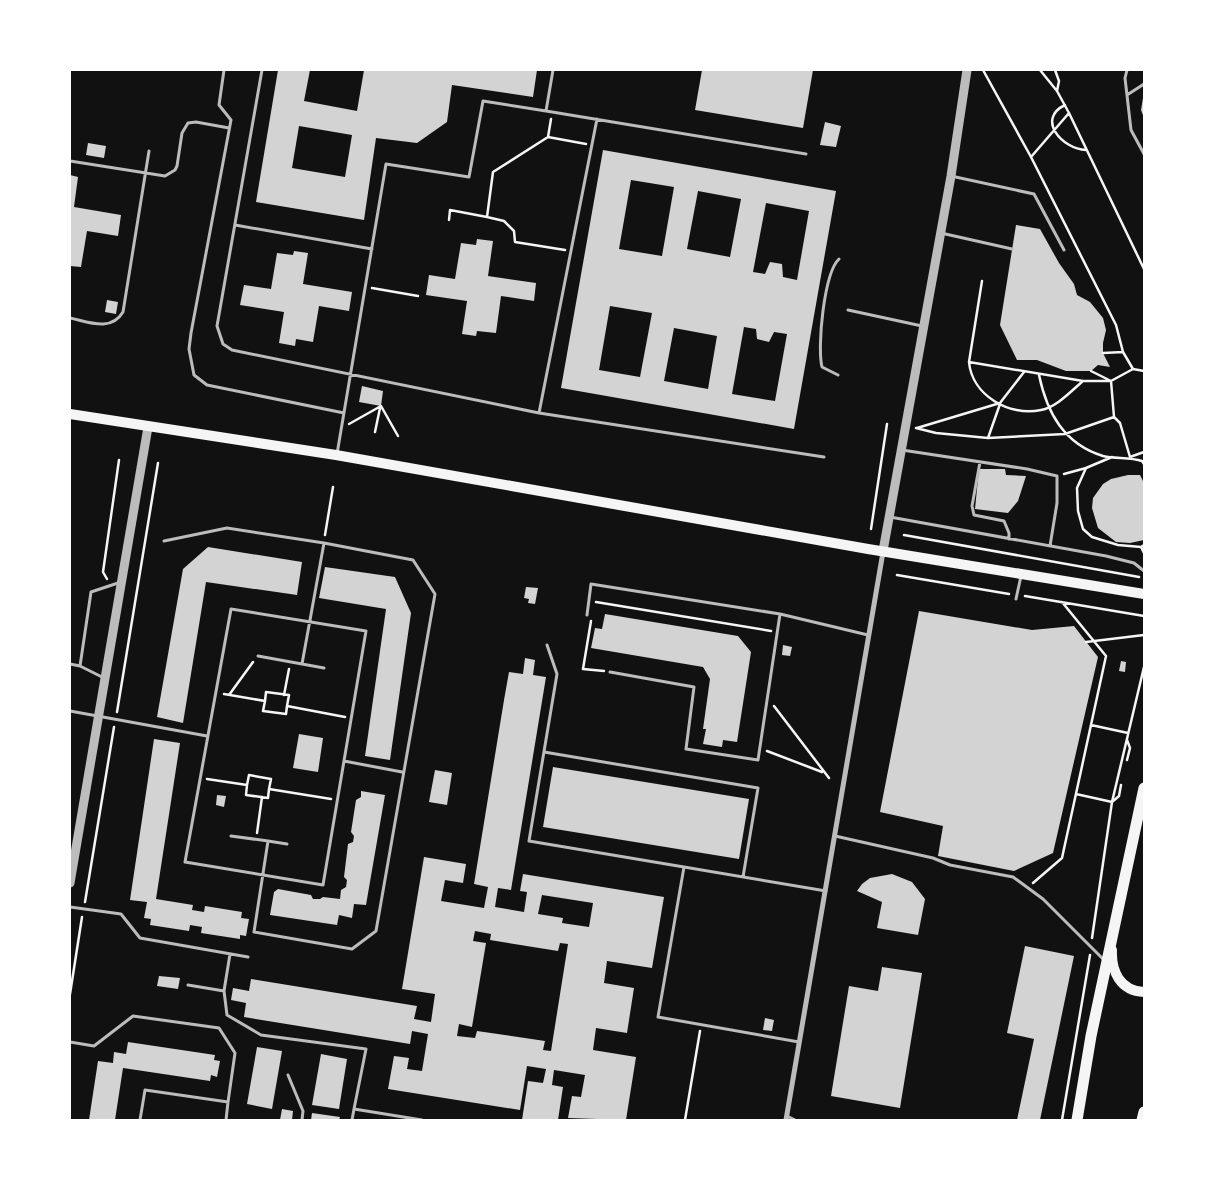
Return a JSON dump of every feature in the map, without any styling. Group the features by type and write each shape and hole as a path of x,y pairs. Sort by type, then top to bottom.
{"main road":[{"path":"70,414 336,455 883,551 1144,594"},
{"path":"1077,1120 1107,963 1144,788"},
{"path":"1114,931 1112,960 1118,980 1127,988 1144,992"},
{"path":"1142,1120 1144,1112"}],"street":[{"path":"787,1118 922,326 951,176 967,70"},
{"path":"70,883 148,427"}],"lane":[{"path":"224,70 218,105 231,120 191,333 189,349 194,375 207,385 344,413"},
{"path":"262,70 217,326 223,344 232,350 539,413 824,457"},
{"path":"546,110 552,70"},
{"path":"1126,70 1131,130 1144,154"},
{"path":"1127,95 1144,84"},
{"path":"336,455 386,164 469,177 483,102 546,110 806,154"},
{"path":"539,413 598,119"},
{"path":"70,160 166,176 177,166 182,133 188,123 196,122 229,128"},
{"path":"70,318 105,324 116,321 123,312 149,151"},
{"path":"951,176 1034,194 1064,250"},
{"path":"235,225 372,249"},
{"path":"940,233 1012,248"},
{"path":"838,375 822,367 819,353 830,276 839,259"},
{"path":"848,310 922,326"},
{"path":"901,450 1057,476 1057,503 1050,546"},
{"path":"980,462 972,506 974,516 1004,521 1009,533 1009,539"},
{"path":"889,517 1134,562 1144,571"},
{"path":"164,541 227,528 324,543 413,560 435,594 402,772 376,931 352,949 254,932 268,841"},
{"path":"302,664 324,543"},
{"path":"1016,599 1022,573"},
{"path":"80,666 91,592 122,582"},
{"path":"587,615 591,584 780,614 869,635"},
{"path":"231,608 310,623 366,631 323,885 185,862 206,736 231,608"},
{"path":"610,672 694,687 686,749 758,760 780,614"},
{"path":"547,645 557,674 529,841 826,892"},
{"path":"258,656 324,668"},
{"path":"70,664 80,666 105,678"},
{"path":"70,710 98,717 206,736"},
{"path":"544,752 758,788 743,877"},
{"path":"344,761 402,772"},
{"path":"231,836 287,844"},
{"path":"835,836 933,858 950,865 1013,877 1029,887 1091,945 1107,963"},
{"path":"684,867 658,1017 800,1042"},
{"path":"70,907 121,914 140,938 248,957"},
{"path":"230,954 224,991 227,1015 261,1035 366,1049 352,1120"},
{"path":"188,985 224,991"},
{"path":"70,1042 94,1046 133,1016 219,1028 236,1053 226,1120"},
{"path":"288,1075 303,1111 302,1120"},
{"path":"140,1120 145,1090 228,1102"},
{"path":"354,1109 422,1120"},
{"path":"787,1118 795,1120"}],"path":[{"path":"983,70 1032,157 1116,324 1123,352 1133,369"},
{"path":"1040,70 1058,91 1144,270"},
{"path":"1055,70 1059,82 1058,91"},
{"path":"1065,105 1056,109 1052,117 1054,131 1070,147 1086,150"},
{"path":"548,137 552,112"},
{"path":"1032,157 1069,113"},
{"path":"487,217 493,172 548,137 592,145"},
{"path":"448,220 450,210 504,221 514,231 515,242 571,251"},
{"path":"982,281 970,372 986,396 1020,410 1040,410 1049,407 1083,382"},
{"path":"365,287 418,296"},
{"path":"1103,353 1123,352"},
{"path":"970,362 1083,382 1111,381 1133,369 1144,371"},
{"path":"1091,371 1111,381"},
{"path":"988,438 1000,403 1024,372"},
{"path":"1039,375 1044,397 1065,434 1080,446 1112,457 1130,457 1142,461 1144,464"},
{"path":"1111,381 1114,417 1120,423 1130,457"},
{"path":"1000,403 916,428 936,433 988,438 1065,434 1114,417"},
{"path":"341,428 380,406"},
{"path":"375,432 380,406"},
{"path":"380,406 398,436"},
{"path":"872,529 887,424"},
{"path":"1130,457 1144,452"},
{"path":"1057,476 1086,468 1112,457"},
{"path":"111,584 103,572 119,460"},
{"path":"70,994 158,462"},
{"path":"1086,468 1077,488 1078,511 1083,529 1092,537 1118,545 1142,546 1144,553"},
{"path":"324,543 333,487"},
{"path":"904,535 1144,579"},
{"path":"595,602 777,632"},
{"path":"1029,887 1062,858 1106,656 1062,602"},
{"path":"593,612 583,670 610,672"},
{"path":"1086,642 1144,635"},
{"path":"229,695 258,656"},
{"path":"284,695 290,662"},
{"path":"1062,1120 1112,802 1144,667"},
{"path":"266,692 289,696 286,714 263,711 265,701 266,692"},
{"path":"215,693 265,701"},
{"path":"767,698 830,778"},
{"path":"287,706 351,718"},
{"path":"1091,725 1128,733"},
{"path":"1126,740 1130,748 1127,760"},
{"path":"760,749 824,772"},
{"path":"249,775 271,779 270,789 268,798 246,795 249,775"},
{"path":"199,778 247,785"},
{"path":"1112,802 1119,796 1121,785"},
{"path":"270,789 338,800"},
{"path":"1076,794 1112,802"},
{"path":"256,839 262,797"},
{"path":"685,1120 701,1025"}],"building":[{"path":"278,70 310,70 304,101 357,111 364,70 537,70 533,97 452,85 447,122 417,143 376,138 364,220 256,202","holes":["299,126 352,135 345,177 292,168"]},
{"path":"702,70 813,70 803,128 695,110"},
{"path":"1144,98 1144,118 1141,110"},
{"path":"825,122 841,126 836,147 820,145"},
{"path":"88,143 106,146 104,158 86,155"},
{"path":"603,150 836,191 794,429 561,388","holes":["631,180 674,187 662,256 619,249","698,191 741,199 730,257 687,249","766,203 809,211 797,280 783,277 782,264 770,262 765,274 753,272","610,306 652,313 640,377 599,370","744,327 756,329 757,339 769,342 774,332 787,334 775,401 732,394","674,328 717,336 708,389 664,381"]},
{"path":"70,175 78,177 74,207 121,215 118,236 87,231 81,267 70,266"},
{"path":"1016,225 1040,229 1059,263 1074,284 1077,295 1090,302 1103,318 1106,330 1103,353 1110,367 1098,365 1091,371 1066,371 1037,360 1017,360 1000,325"},
{"path":"477,239 493,241 488,276 536,283 534,301 501,296 496,333 477,331 476,336 462,334 467,301 426,295 429,275 455,279 461,243 476,245"},
{"path":"294,251 308,253 303,284 352,292 349,311 319,306 313,342 296,339 295,346 279,343 284,312 240,305 244,285 271,289 277,253 293,255"},
{"path":"107,300 118,302 116,314 105,312"},
{"path":"362,386 383,391 381,406 359,402"},
{"path":"979,469 1005,469 1006,475 1026,476 1018,501 1008,513 975,509"},
{"path":"1128,475 1140,475 1144,483 1144,540 1130,543 1116,542 1098,528 1092,508 1093,498 1103,484 1111,479"},
{"path":"208,547 302,562 297,595 206,582 183,723 157,717 183,569"},
{"path":"325,567 395,577 411,613 390,760 365,756 386,609 319,598"},
{"path":"526,587 538,588 535,604 528,603 529,599 524,598"},
{"path":"919,611 1032,630 1074,626 1098,657 1053,853 1014,871 938,856 943,826 880,812"},
{"path":"605,614 738,636 751,652 737,742 723,740 722,747 703,744 706,729 703,729 710,679 703,667 591,648 595,628 602,629"},
{"path":"783,645 792,647 790,656 782,655"},
{"path":"525,658 535,660 533,675 546,677 511,890 498,888 495,907 524,912 527,892 520,891 523,874 664,897 652,968 607,961 604,983 634,988 627,1033 596,1028 593,1050 636,1057 626,1120 568,1118 572,1096 581,1097 585,1075 554,1070 552,1085 563,1087 558,1120 522,1120 528,1081 543,1083 546,1069 527,1066 520,1110 388,1089 394,1056 409,1058 407,1069 422,1071 428,1034 412,1031 410,1044 244,1017 246,1003 231,1000 233,988 249,991 251,979 417,1006 414,1019 431,1022 435,994 402,989 424,857 466,864 463,883 445,880 441,901 484,908 488,887 474,884 504,700 509,672 523,674","holes":["542,895 593,903 589,927 562,923 563,918 538,914","475,931 491,934 490,940 558,951 560,943 568,944 551,1051 543,1050 545,1041 477,1031 475,1038 457,1036 459,1024 472,1027 486,943 473,941"]},
{"path":"1121,661 1126,662 1125,672 1119,671"},
{"path":"299,734 323,738 318,772 293,768"},
{"path":"154,739 180,743 156,899 193,905 192,910 204,912 205,906 242,912 241,918 249,919 246,936 240,935 240,939 201,933 202,927 190,925 189,931 150,925 151,919 144,918 147,902 130,900"},
{"path":"553,767 749,799 739,859 543,827"},
{"path":"435,770 452,773 447,805 429,802"},
{"path":"361,791 385,795 366,905 354,904 352,918 339,915 337,925 270,915 274,892 278,889 311,895 313,899 323,897 340,899 341,890 346,887 347,880 344,877 348,844 353,842 354,836 351,832 356,800 361,797"},
{"path":"217,795 226,796 224,807 216,805"},
{"path":"892,874 912,882 925,899 918,935 877,928 882,902 857,891 870,878"},
{"path":"1025,946 1074,956 1040,1120 1017,1120 1034,1039 1007,1033"},
{"path":"882,967 922,973 900,1108 831,1096 849,986 878,991"},
{"path":"159,976 180,978 178,989 157,986"},
{"path":"765,1018 774,1020 772,1031 763,1030"},
{"path":"128,1042 215,1055 214,1060 220,1061 217,1077 211,1075 210,1081 123,1068 115,1120 89,1120 98,1061 113,1063 114,1052 126,1054"},
{"path":"257,1047 282,1051 272,1109 247,1104"},
{"path":"321,1054 347,1059 339,1109 312,1105"},
{"path":"282,1109 293,1111 292,1120 280,1120"},
{"path":"312,1113 340,1117 339,1120 311,1120"}]}
